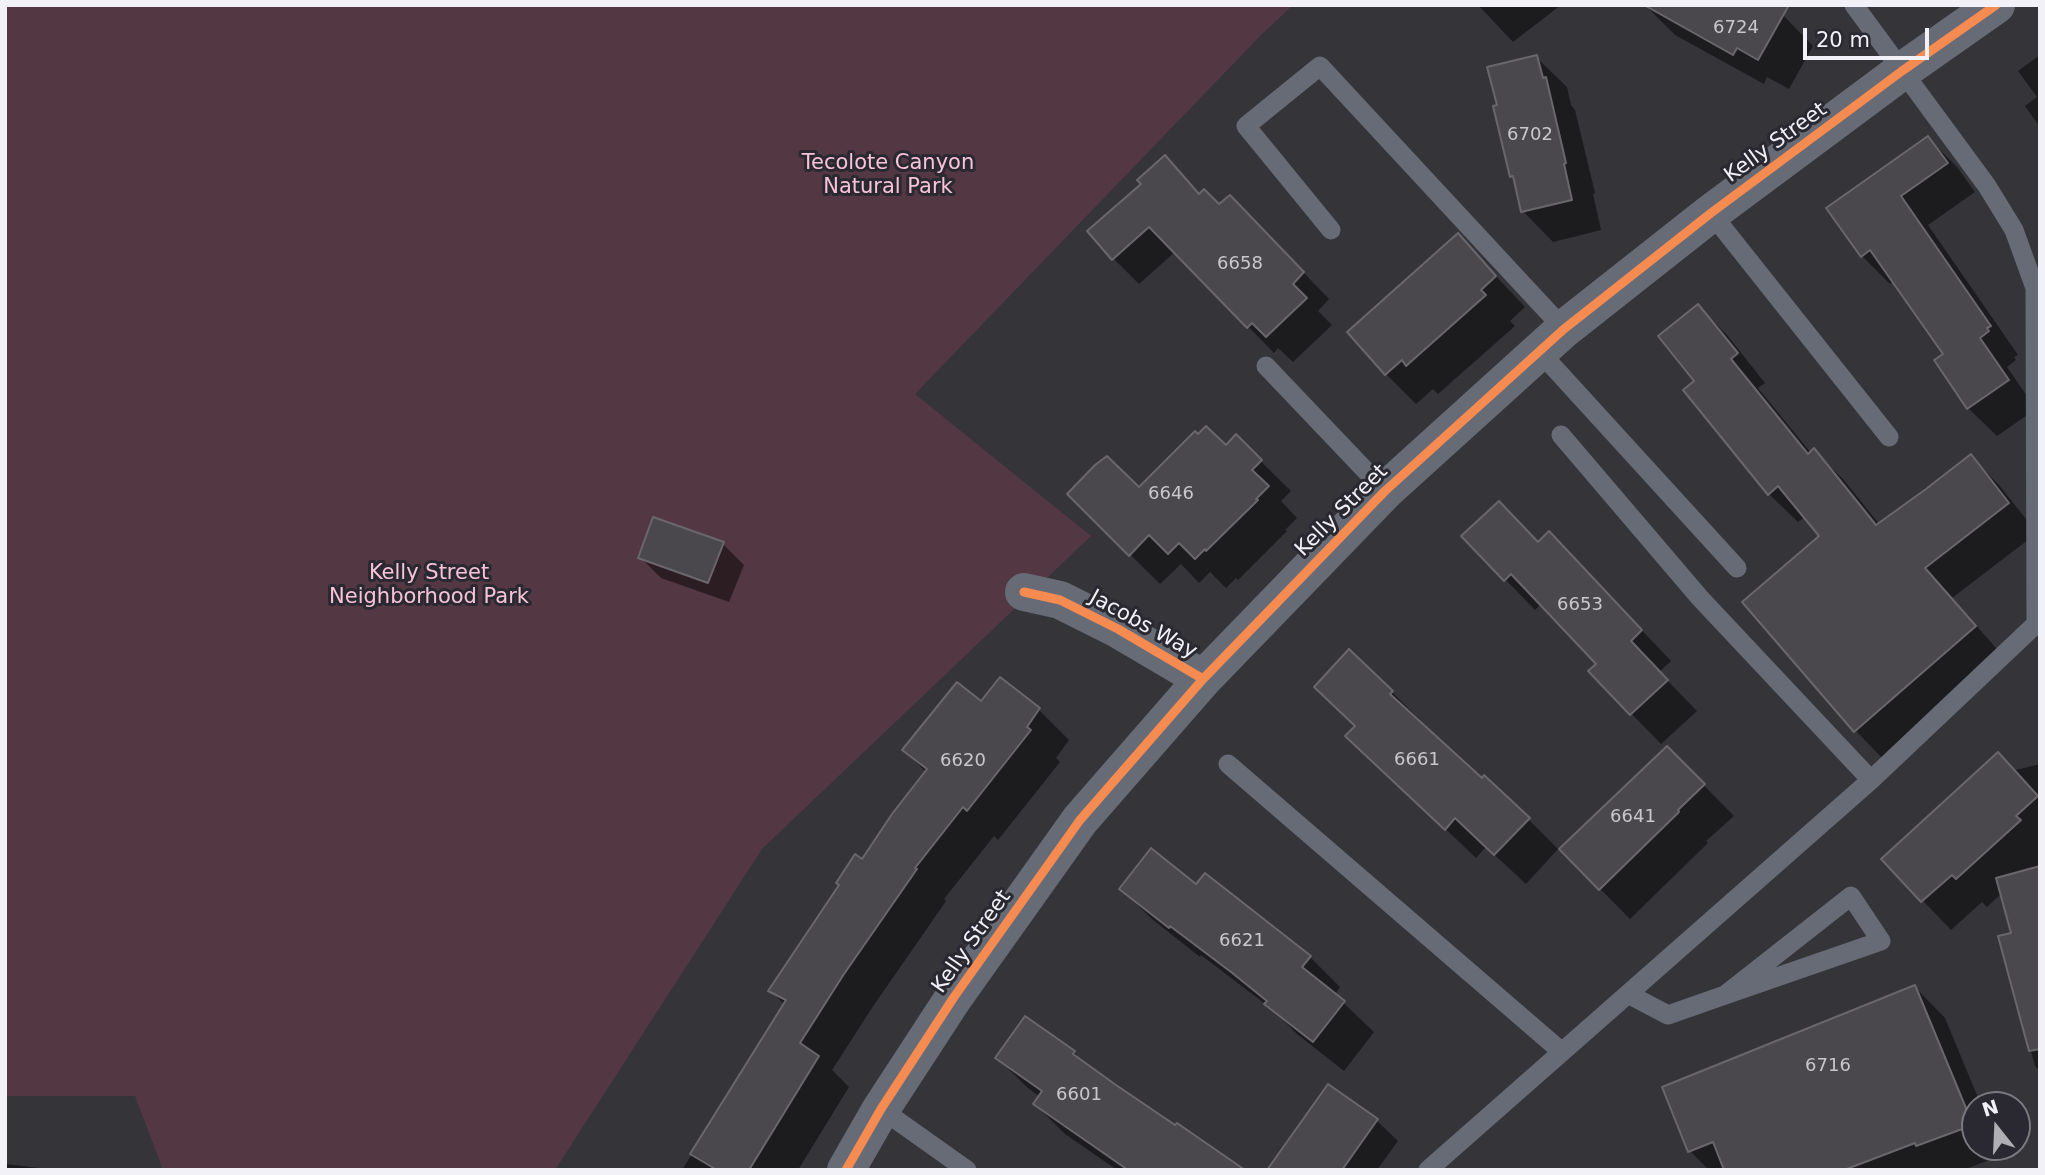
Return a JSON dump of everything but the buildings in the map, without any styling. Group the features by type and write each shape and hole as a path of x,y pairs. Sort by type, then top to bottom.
{"street":[{"name":"Kelly Street","path":"846,1170 881,1109 954,997 1080,820 1203,679 1385,491 1550,340 1711,213 1902,71 1996,5"},
{"name":"Jacobs Way","path":"1024,592 1060,600 1118,629 1203,679"}],"lane":[{"path":"1428,1170 1871,780 2038,625 2035,288 2014,230 1994,197 1854,5"},
{"path":"1331,230 1246,126 1320,66 1737,568"},
{"path":"1711,213 1889,437"},
{"path":"1266,366 1385,491"},
{"path":"1561,435 1700,598 1871,780"},
{"path":"1228,764 1562,1052"},
{"path":"1628,994 1668,1015 1725,996 1881,941 1851,896 1725,996"},
{"path":"881,1109 967,1170"}],"green space":[{"name":"Kelly Street Neighborhood Park","path":"5,5 1293,5 915,394 1091,536 762,849 555,1170 163,1170 135,1096 5,1096"}],"cycle path":[{"path":"846,1170 881,1109 954,997 1080,820 1203,679 1385,491 1564,329 1711,213 1902,71 1996,5"},
{"path":"1024,592 1060,600 1118,629 1203,679"}],"park label":[{"name":"Tecolote Canyon Natural Park","path":"888,176"}]}
